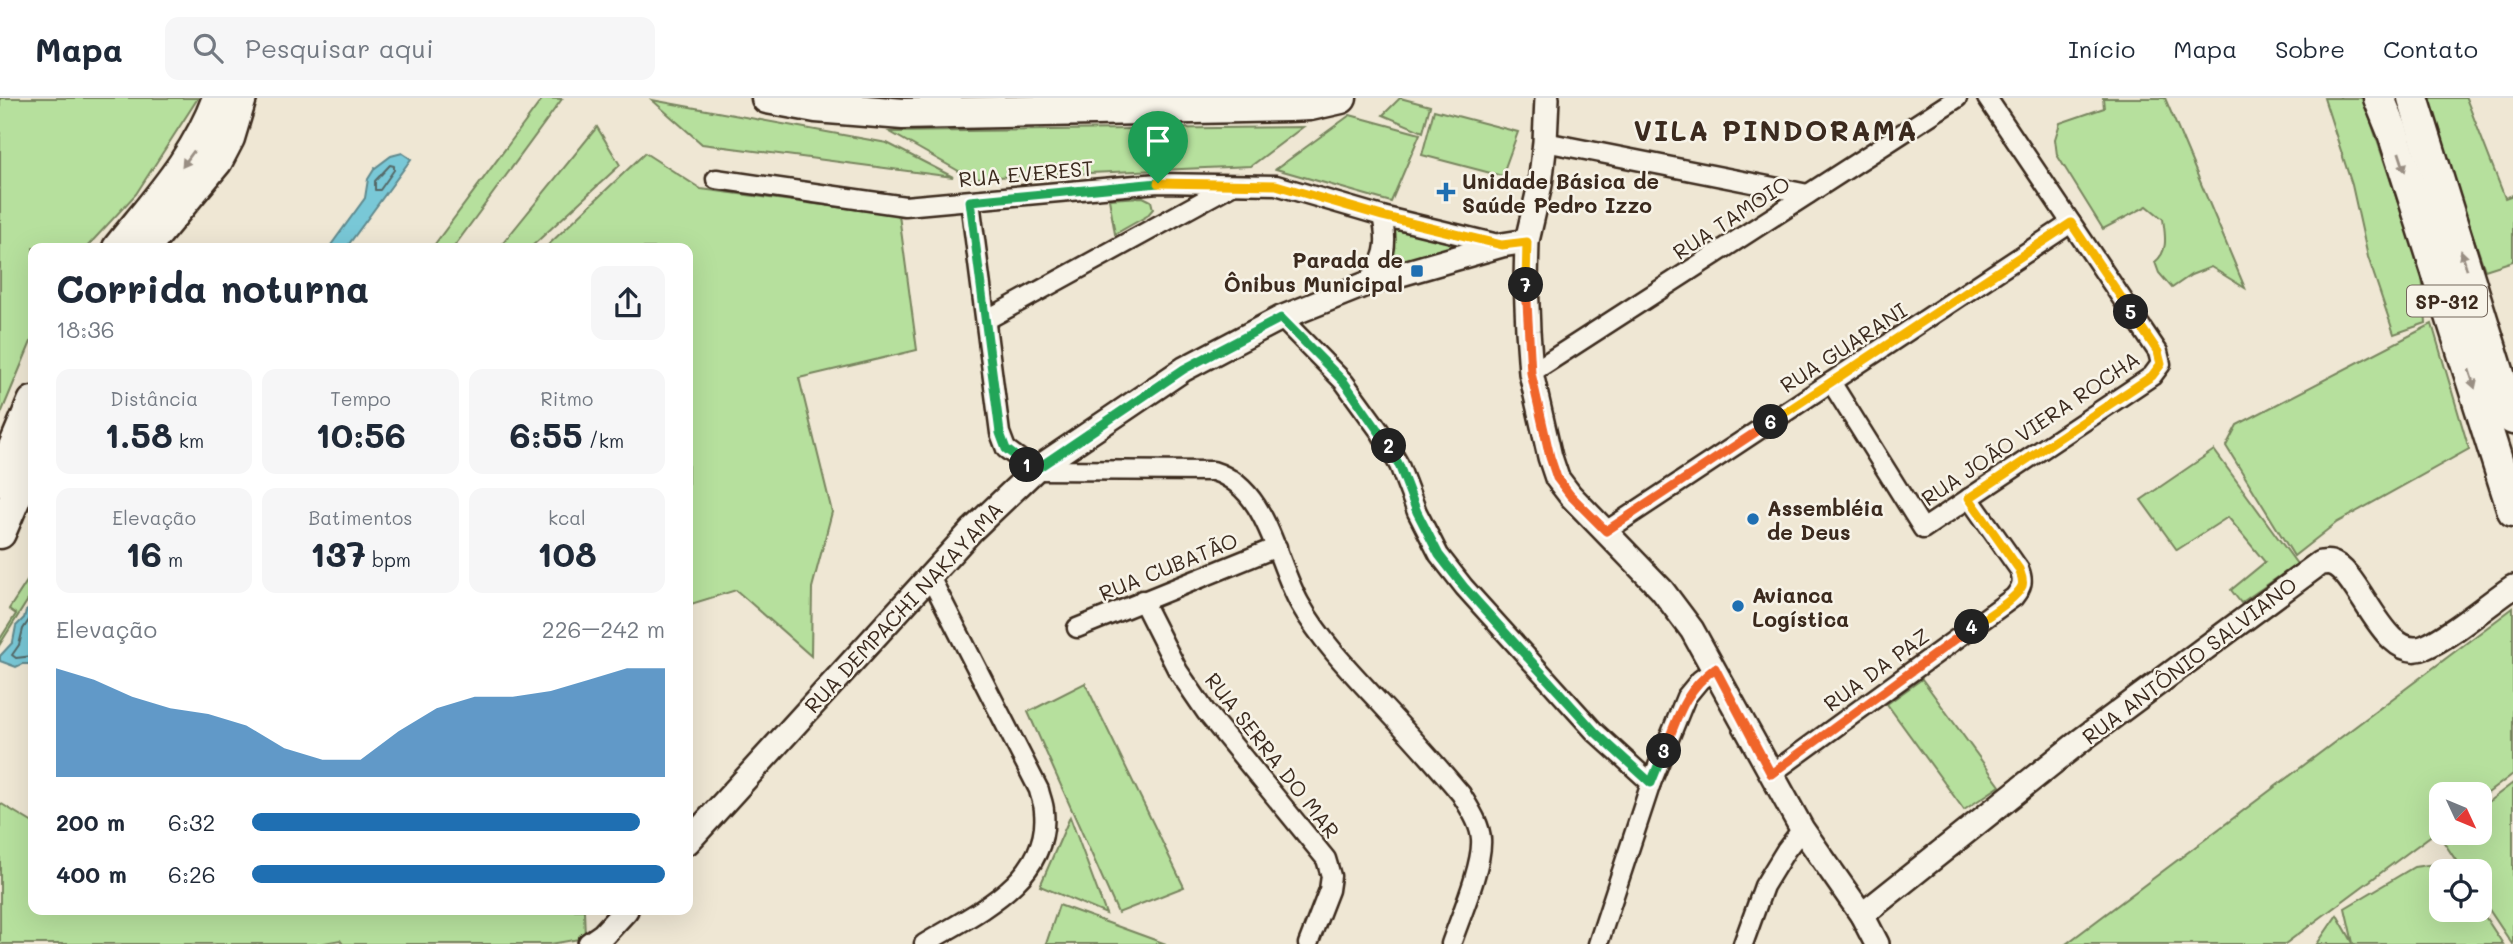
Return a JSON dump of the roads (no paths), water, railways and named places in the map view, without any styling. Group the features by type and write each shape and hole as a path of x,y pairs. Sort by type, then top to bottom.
{"main road":[{"path":"122,243 196,148 218,98"},
{"path":"149,243 218,161 229,138 241,98"},
{"path":"767,98 816,107 903,114 1288,107 1341,98"},
{"path":"891,98 978,98"},
{"name":"SP-312","path":"2379,98 2392,130 2512,508"},
{"name":"SP-312","path":"2413,98 2513,419"},
{"path":"0,480 28,414"},
{"path":"0,533 28,468"}],"street":[{"path":"1546,98 1545,142 1540,185 1527,242 1525,281 1531,373 1557,478 1570,495 1662,590 1692,630 1802,829 1861,915 1877,944"},
{"name":"RUA TAMOIO","path":"1531,373 1956,98"},
{"path":"1987,98 2071,223"},
{"path":"1545,142 1808,194"},
{"name":"RUA EVEREST","path":"716,178 905,206 1158,183 1276,185 1382,216 1502,245"},
{"path":"986,320 1235,184"},
{"path":"970,201 1000,433 1006,449 1035,470 1213,471 1236,482 1267,524 1299,603 1331,650 1461,794 1474,818 1481,838 1479,858 1451,944"},
{"path":"1366,284 1380,266 1385,251 1386,236 1382,216"},
{"name":"RUA JOÃO VIERA ROCHA","path":"1831,382 1923,528 1969,498 2152,376 2161,364 2158,352 2071,223"},
{"name":"RUA GUARANI","path":"1606,531 2071,223"},
{"name":"RUA DEMPACHI NAKAYAMA","path":"693,836 929,575 1035,470 1184,369 1281,318 1366,284 1502,245 1527,242"},
{"path":"1281,318 1344,382 1381,433 1399,465 1417,512 1439,555 1464,587 1595,732 1651,783"},
{"name":"RUA DA PAZ","path":"1771,774 2014,597 2021,588 2023,579 2019,569 1969,498"},
{"name":"RUA CUBATÃO","path":"1077,628 1277,547"},
{"name":"RUA ANTÔNIO SALVIANO","path":"1861,915 2080,741 2320,563 2332,563 2342,571 2386,632 2407,648 2422,649 2438,640 2513,587"},
{"path":"924,944 1003,896 1024,874 1036,852 1044,811 1039,790 929,575"},
{"name":"RUA SERRA DO MAR","path":"1142,600 1178,671 1206,712 1326,859 1331,876 1329,890 1308,944"},
{"path":"1598,944 1651,783 1686,697 1700,680 1715,668"},
{"path":"1743,944 1764,886 1802,829"},
{"path":"590,944 603,935 621,915"}],"water":[{"path":"402,153 411,159 350,243 332,243 365,198 368,179 375,168 391,156"},
{"path":"28,610 28,664 16,667 0,661 0,656 13,642 16,626 24,618"}],"place":[{"name":"Unidade Básica de Saúde Pedro Izzo","path":"1446,192"},
{"name":"Parada de Ônibus Municipal","path":"1417,271"},
{"name":"Assembléia de Deus","path":"1753,519"},
{"name":"Avianca Logística","path":"1738,606"}],"district":[{"name":"VILA PINDORAMA","path":"1776,130"}]}
